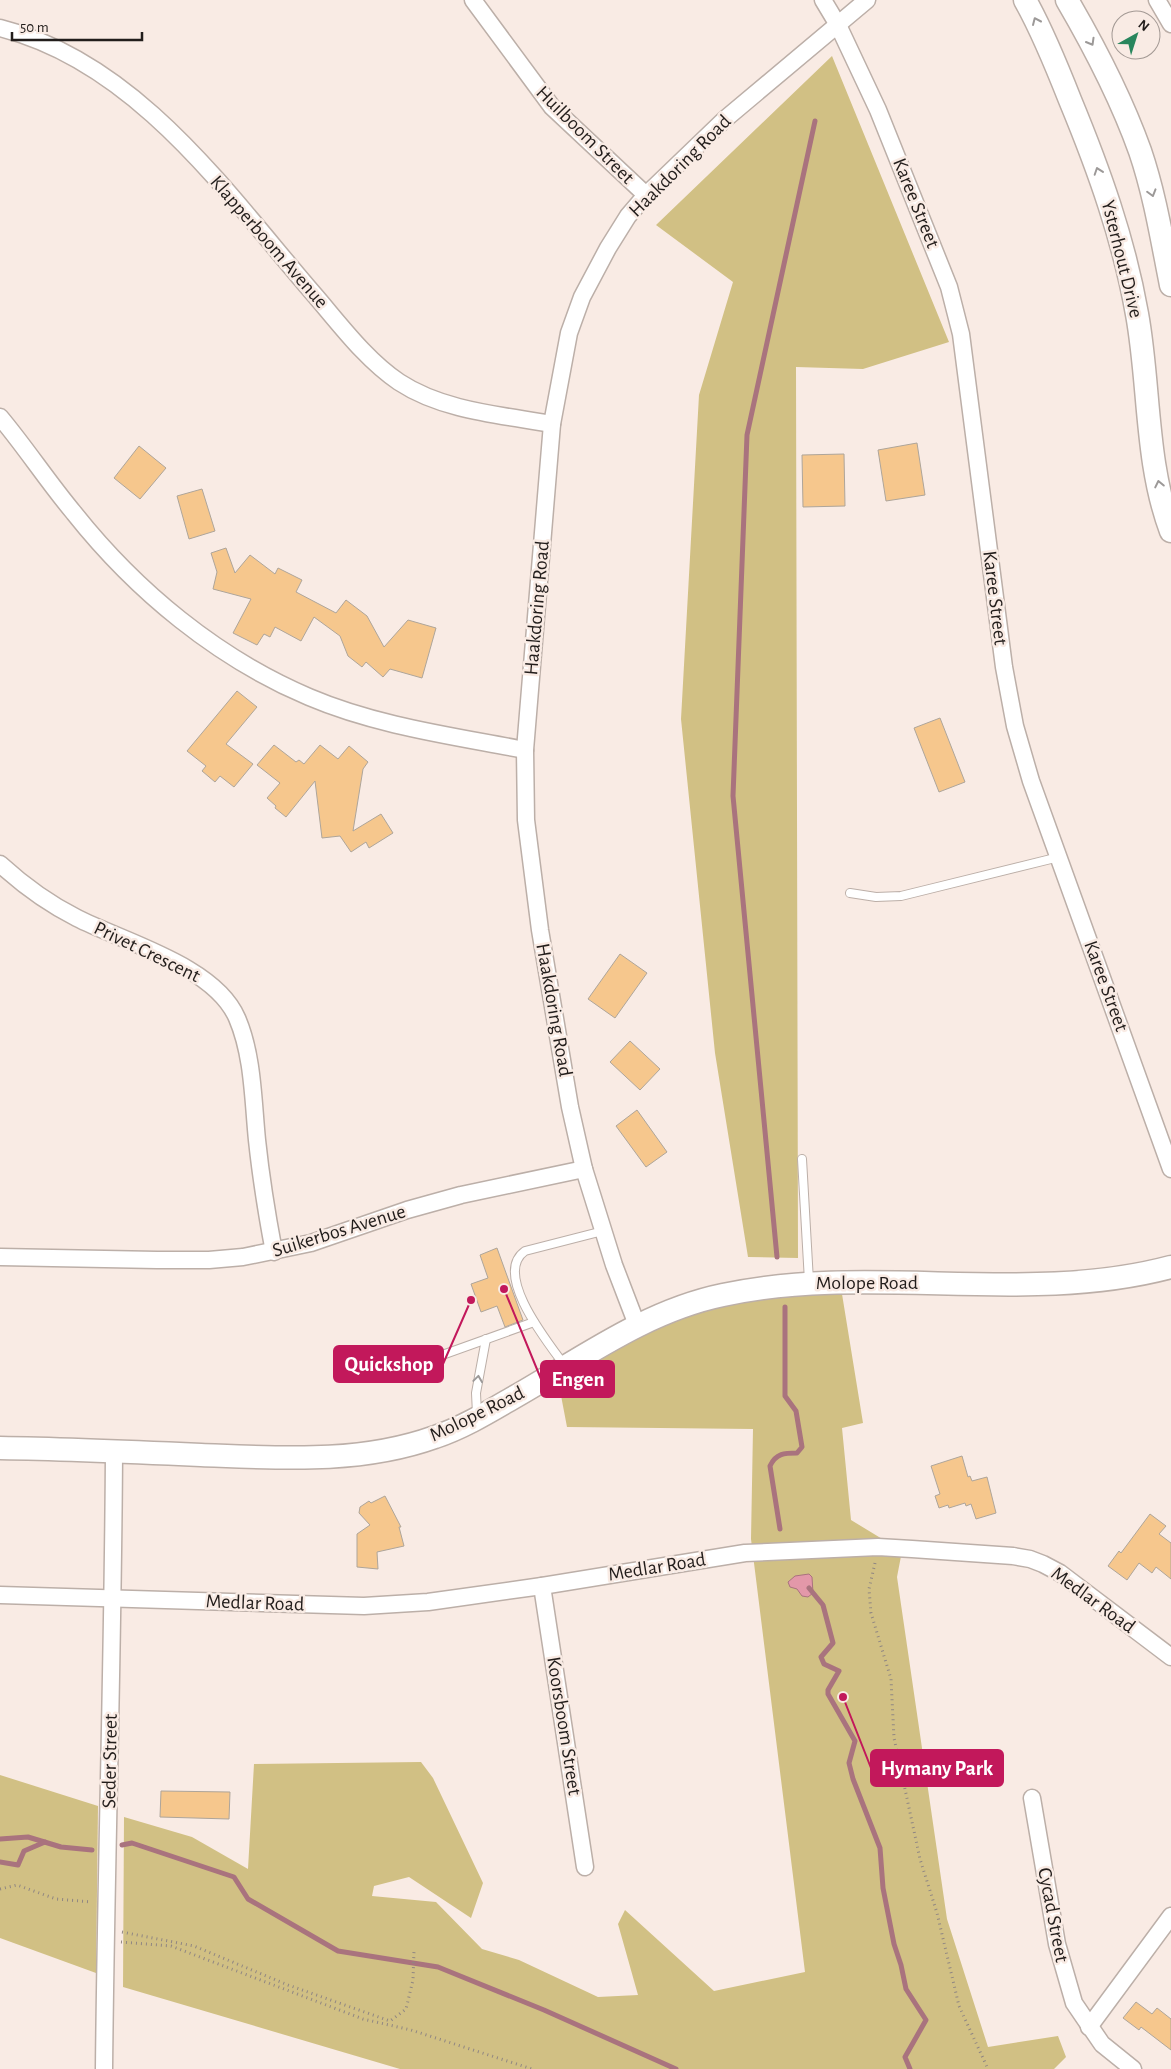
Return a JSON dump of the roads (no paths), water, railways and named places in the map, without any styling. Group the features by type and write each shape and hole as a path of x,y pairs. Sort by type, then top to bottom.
{"street":[{"name":"Huilboom Street","path":"473,0 552,107 646,195"},
{"path":"823,0 838,25"},
{"name":"Haakdoring Road","path":"637,1325 603,1231 584,1169 570,1107 532,873 526,820 525,750 552,424 569,332 582,297 608,248 628,216 646,195 724,120 868,0"},
{"name":"Ysterhout Drive","path":"1025,0 1062,80 1098,167 1120,239 1137,315 1156,472 1166,518 1171,531"},
{"name":"Ysterhout Drive","path":"1067,0 1094,48 1140,151 1154,200 1171,285"},
{"path":"1157,0 1171,24"},
{"name":"Karee Street","path":"838,25 878,110 949,287 961,334 1004,667 1015,726 1031,781 1171,1169"},
{"name":"Klapperboom Avenue","path":"0,28 42,42 78,59 150,111 192,152 346,332 376,364 400,382 426,396 455,406 552,424"},
{"path":"0,417 74,514 162,605 203,638 259,672 309,697 349,711 402,725 525,750"},
{"name":"Privet Crescent","path":"0,864 35,893 56,906 78,919 177,964 215,987 228,1001 237,1017 244,1038 249,1064 261,1177 274,1252"},
{"name":"Suikerbos Avenue","path":"0,1257 210,1260 274,1252 335,1236 407,1210 461,1195 584,1169"},
{"name":"Molope Road","path":"0,1448 239,1457 351,1457 380,1453 438,1436 477,1418 637,1325 687,1304 723,1294 787,1284 809,1283 1031,1284 1080,1282 1118,1278 1171,1267"},
{"name":"Seder Street","path":"104,2069 114,1452"},
{"name":"Medlar Road","path":"0,1595 364,1606 428,1602 542,1586 745,1553 878,1547 1030,1559 1060,1573 1171,1657"},
{"name":"Koorsboom Street","path":"542,1586 585,1867"},
{"name":"Cycad Street","path":"1032,1798 1062,1962 1074,2004 1089,2027 1114,2056 1133,2069"},
{"path":"1089,2027 1171,1916"}],"lane":[{"path":"850,893 876,897 900,896 1059,857"},
{"path":"802,1159 809,1283"},
{"path":"566,1368 534,1322 522,1300 513,1271 514,1263 524,1251 603,1231"},
{"path":"445,1354 534,1322"},
{"path":"477,1418 476,1393 486,1339"}],"waterway":[{"path":"777,1257 733,796 747,435 815,121"},
{"path":"780,1529 770,1466 778,1456 797,1453 802,1447 796,1411 785,1396 785,1307"},
{"path":"809,1588 823,1605 833,1643 821,1657 824,1664 839,1671 828,1690 828,1694 855,1741 849,1763 853,1779 880,1848 883,1888 894,1944 906,1989 926,2020 905,2057 910,2069"},
{"path":"0,1839 28,1837 61,1847 92,1850"},
{"path":"0,1862 18,1865 24,1851 45,1842"},
{"path":"122,1845 132,1843 234,1877 248,1899 338,1951 438,1967 544,2010 676,2069"}],"place":[{"name":"Engen","path":"504,1289"},
{"name":"Quickshop","path":"471,1300"},
{"name":"Hymany Park","path":"843,1697"}]}
